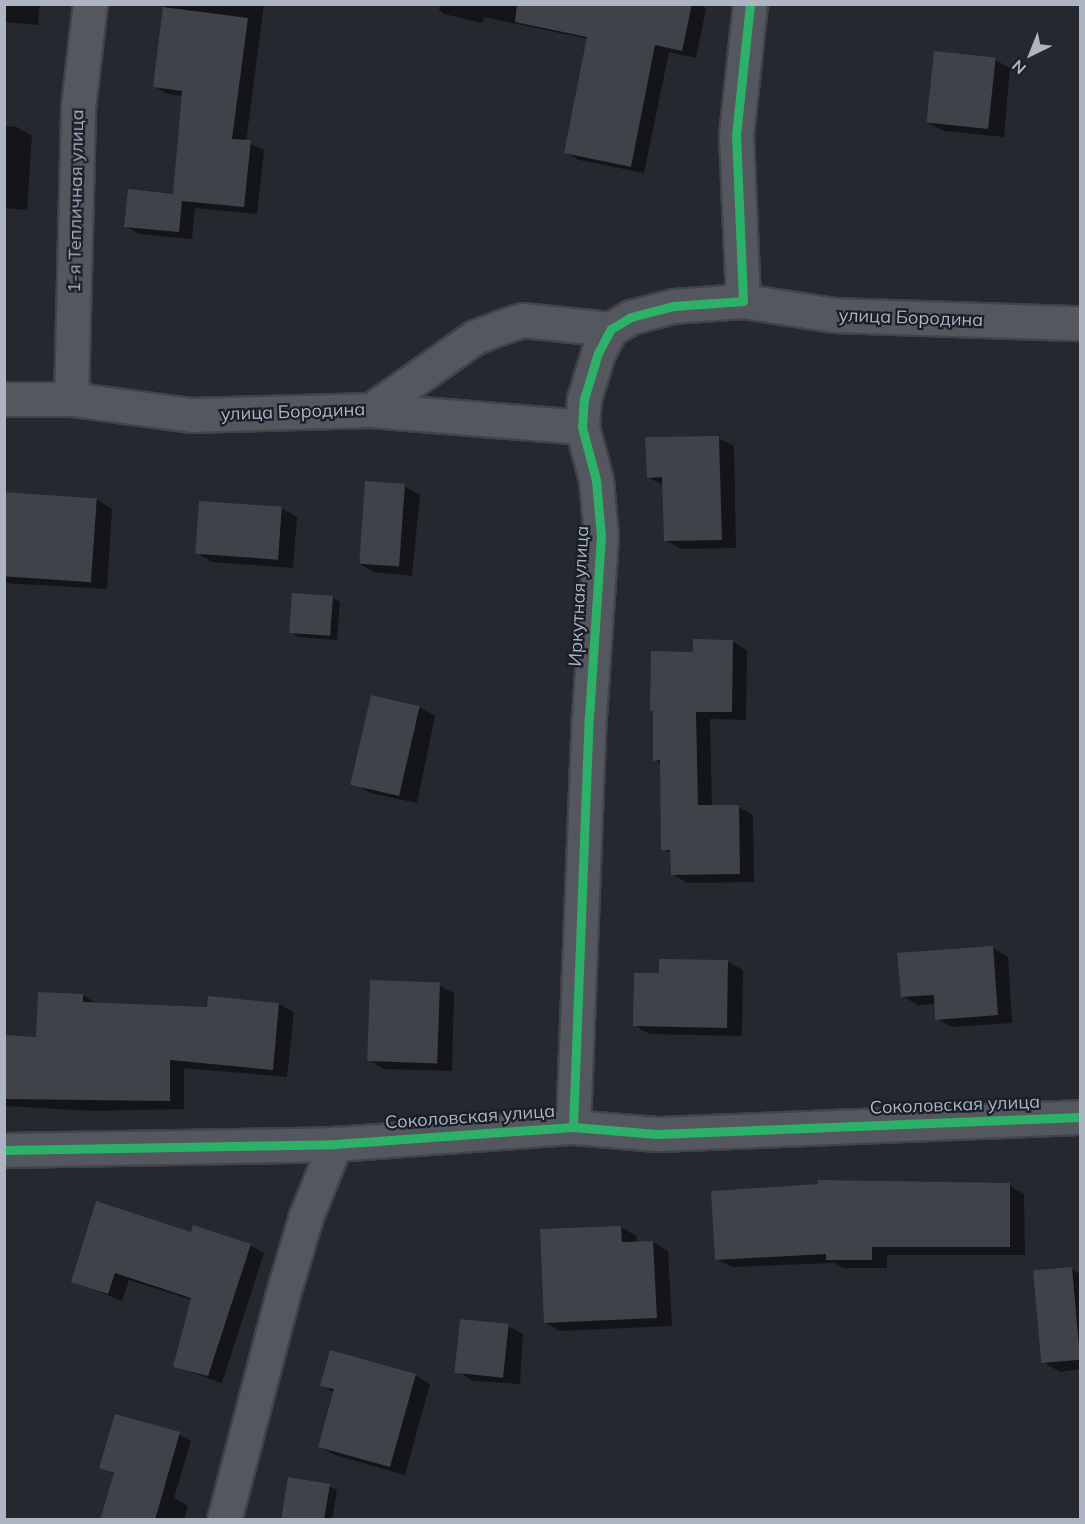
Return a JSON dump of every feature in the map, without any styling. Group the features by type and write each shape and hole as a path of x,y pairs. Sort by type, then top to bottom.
{"street":[{"name":"1-я Тепличная улица","path":"71,399 78,106 90,4"},
{"path":"371,410 475,337 522,320 611,330 649,310 743,302 735,135 750,4"},
{"name":"улица Бородина","path":"743,302 833,315 1080,323"},
{"name":"Иркутная улица","path":"573,1127 589,717 601,537 596,480 582,427 589,375 611,330"},
{"name":"улица Бородина","path":"4,399 71,399 191,415 371,410 582,427"},
{"name":"Соколовская улица","path":"4,1150 336,1144 573,1127 657,1134 1080,1117"},
{"path":"224,1520 282,1297 306,1216 336,1144"}],"building":[{"path":"517,4 692,4 682,51 655,45 631,167 564,153 587,37 515,22"},
{"path":"163,7 248,18 232,139 251,140 244,207 182,201 179,232 124,227 128,189 173,194 182,91 153,87"},
{"path":"934,51 996,57 988,129 926,123"},
{"path":"719,436 722,540 664,541 662,477 647,478 645,437"},
{"path":"365,481 405,484 399,567 359,564"},
{"path":"4,492 97,498 91,582 4,576"},
{"path":"199,501 282,507 278,560 195,554"},
{"path":"292,593 333,596 330,636 289,633"},
{"path":"693,639 733,640 732,712 696,712 698,805 739,805 740,874 671,875 670,850 661,850 660,760 653,761 653,711 650,711 651,651 693,652"},
{"path":"371,695 420,706 399,796 350,785"},
{"path":"993,946 998,1015 935,1020 934,995 901,997 897,953"},
{"path":"659,959 728,960 727,1028 633,1026 634,973 659,973"},
{"path":"370,980 440,982 437,1063 367,1061"},
{"path":"38,992 83,994 83,1002 207,1007 208,996 279,1003 273,1070 170,1060 170,1101 4,1099 4,1035 36,1037"},
{"path":"818,1180 1010,1183 1010,1247 872,1247 872,1260 826,1260 826,1254 715,1260 711,1191 818,1184"},
{"path":"96,1201 191,1232 193,1225 251,1244 208,1376 173,1367 191,1298 115,1273 108,1294 71,1282"},
{"path":"621,1226 622,1242 653,1241 657,1318 544,1323 540,1229"},
{"path":"1072,1267 1080,1360 1041,1363 1033,1270"},
{"path":"460,1319 509,1324 503,1378 454,1373"},
{"path":"330,1350 416,1374 390,1467 318,1447 334,1389 320,1386"},
{"path":"115,1414 180,1432 155,1520 100,1520 114,1473 99,1468"},
{"path":"288,1477 330,1484 324,1520 281,1520"}],"cycle path":[{"path":"573,1127 589,717 601,537 596,480 582,427 584,399 598,353 611,329 631,317 673,306 743,301 736,135 750,4"},
{"path":"4,1150 335,1144 573,1127 657,1134 1080,1117"}]}
